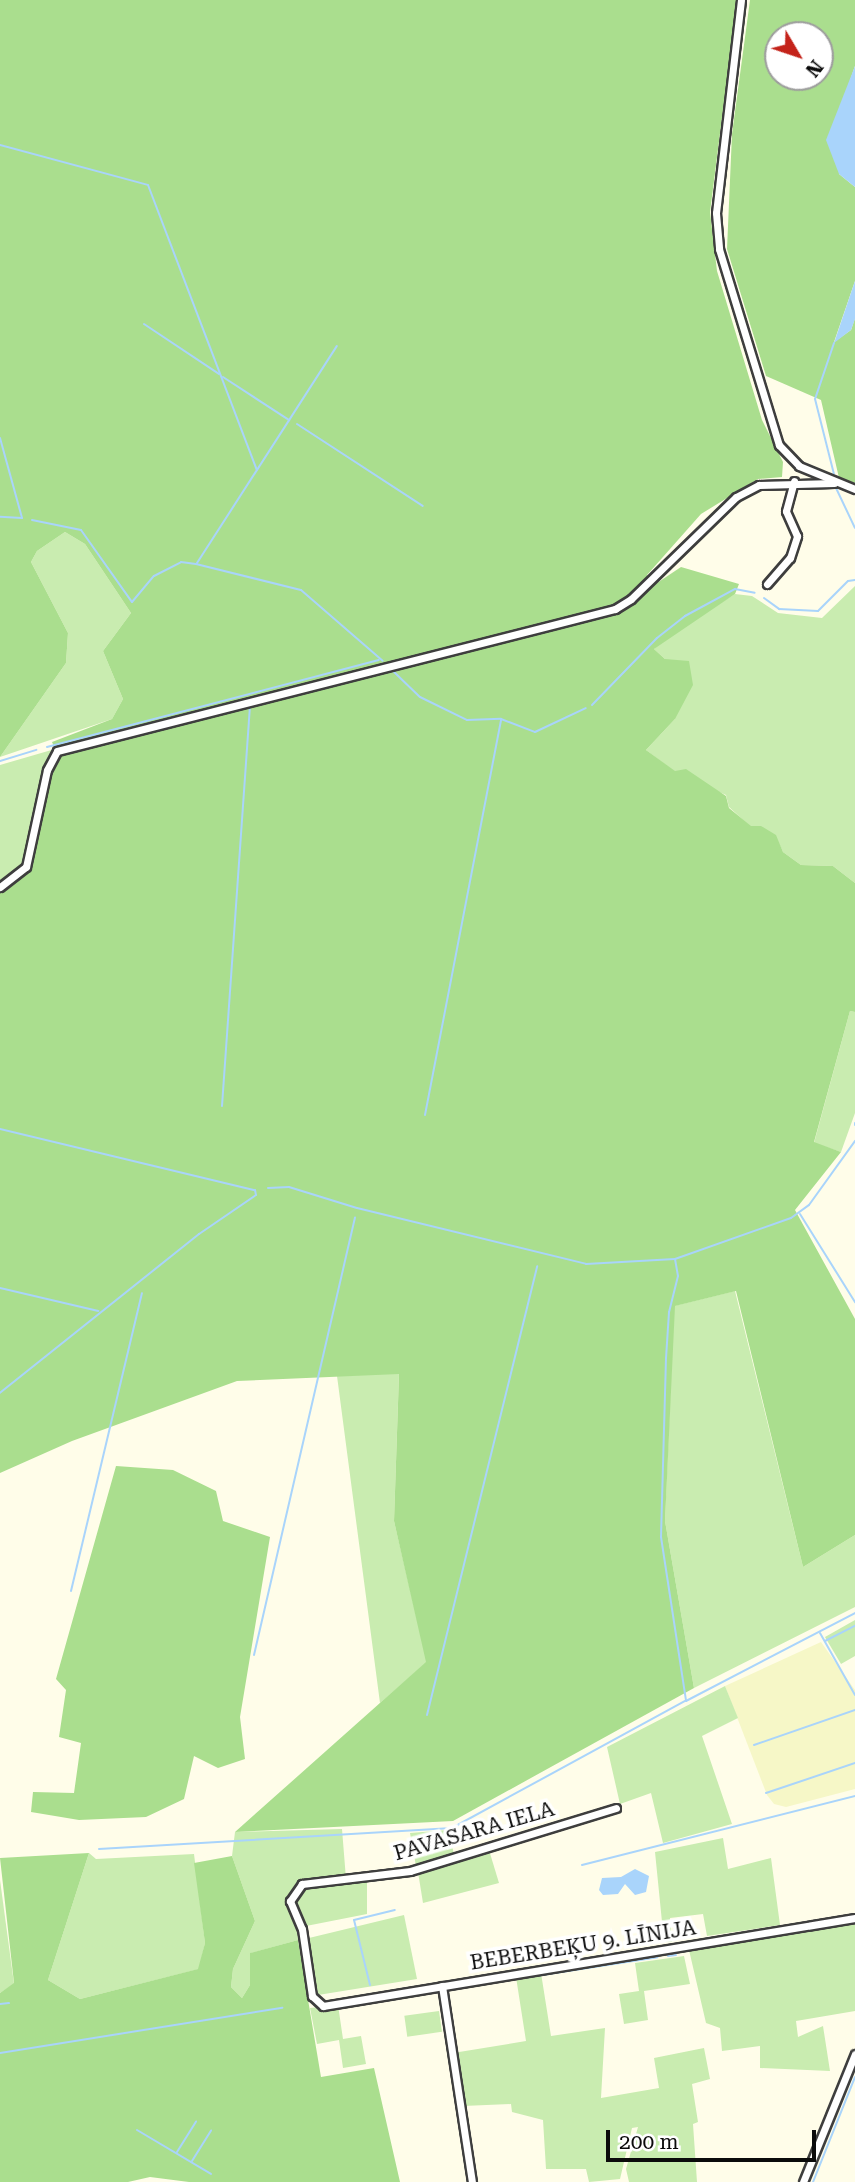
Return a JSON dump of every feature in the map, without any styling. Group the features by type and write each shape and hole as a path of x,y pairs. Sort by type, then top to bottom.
{"street":[{"path":"741,0 716,213 719,249 779,445 799,466 834,483 855,489"},
{"path":"0,887 26,867 47,770 57,751 615,608 631,599 736,497 760,485 793,481 834,483"},
{"path":"767,584 790,558 797,536 786,511 793,481"},
{"name":"PAVASARA IELA","path":"317,2003 302,1929 290,1910 292,1894 302,1884 410,1871 616,1808"},
{"name":"BEBERBEĶU 9. LĪNIJA","path":"317,2003 323,2006 855,1919"},
{"path":"442,1986 472,2182"},
{"path":"803,2182 855,2054"}],"green space":[{"path":"0,0 737,0 710,212 717,271 762,420 783,462 782,477 758,479 701,514 647,575 654,585 681,567 739,584 735,594 654,649 665,659 689,661 693,685 675,719 646,750 675,771 686,769 726,796 729,808 751,826 761,826 776,835 783,852 801,865 833,866 855,883 855,1012 850,1011 814,1142 841,1152 795,1210 855,1319 855,1535 803,1567 736,1291 675,1306 665,1521 694,1688 453,1821 235,1832 426,1662 394,1521 399,1374 237,1381 72,1441 0,1473 0,892 30,868 55,749 52,742 112,719 123,699 103,651 131,613 85,544 65,532 37,551 31,562 68,633 66,663 0,757"},
{"path":"750,0 855,0 855,66 845,95 839,174 855,187 855,281 834,342 851,330 855,318 855,483 839,478 821,400 766,376 727,249 732,134"},
{"path":"65,532 85,544 131,613 103,651 123,699 112,719 0,757 66,663 68,633 31,562 37,551"},
{"path":"855,586 855,883 833,866 801,865 783,852 775,835 751,827 729,807 726,795 675,772 646,750 675,719 665,659 654,649 666,637 735,594 752,596 778,613 822,618"},
{"path":"55,749 30,868 0,892 0,765"},
{"path":"850,1011 855,1012 855,1113 841,1152 814,1143"},
{"path":"735,1291 803,1567 855,1535 855,1607 694,1688 665,1521 674,1306"},
{"path":"399,1373 394,1521 427,1662 380,1703 337,1376"},
{"path":"116,1466 173,1470 216,1491 223,1521 270,1537 240,1717 245,1759 218,1768 194,1756 184,1799 146,1817 79,1820 31,1812 33,1792 74,1793 81,1743 59,1737 66,1690 56,1679"},
{"path":"855,1620 855,1656 841,1664 825,1637"},
{"path":"821,1642 855,1690 855,1789 786,1807 774,1804 767,1795 725,1686"},
{"path":"725,1686 738,1718 702,1736 732,1824 663,1843 651,1793 620,1804 607,1747"},
{"path":"342,1829 346,1879 367,1878 367,1914 306,1926 298,1940 251,1953 250,1985 242,1998 231,1987 233,1969 255,1921 232,1856 235,1832"},
{"path":"448,1830 454,1854 416,1866 410,1833"},
{"path":"723,1838 728,1869 771,1858 780,1925 707,1936 703,1914 670,1918 672,1942 664,1942 655,1852"},
{"path":"489,1850 499,1883 423,1903 418,1872"},
{"path":"89,1853 96,1859 194,1854 205,1943 199,1969 80,1999 48,1980"},
{"path":"89,1853 48,1980 80,1999 198,1969 205,1943 194,1863 232,1856 255,1921 233,1969 231,1987 242,1998 250,1985 250,1953 298,1940 321,2077 374,2068 400,2182 189,2182 150,2177 128,2182 0,2182 0,1993 14,1983 0,1858"},
{"path":"0,1880 14,1984 0,1993"},
{"path":"404,1915 417,1979 318,1995 309,1938"},
{"path":"855,1924 855,2011 796,2021 798,2037 823,2026 830,2071 760,2068 760,2046 722,2051 720,2028 706,2023 689,1950"},
{"path":"684,1956 690,1984 644,1991 648,2020 624,2024 619,1994 639,1991 635,1963"},
{"path":"541,1973 551,2036 605,2028 601,2098 659,2088 654,2058 704,2048 710,2079 692,2084 698,2122 693,2124 697,2182 629,2182 626,2169 638,2127 632,2128 620,2179 589,2182 586,2169 546,2169 543,2120 512,2112 511,2104 463,2106 453,2053 526,2041 516,1977"},
{"path":"338,2005 343,2039 361,2036 366,2064 343,2068 339,2040 317,2044 310,2008"},
{"path":"439,2011 442,2032 407,2037 404,2016"}],"water":[{"path":"855,66 855,187 839,174 826,140"},
{"path":"855,281 855,319 851,330 834,343"},
{"path":"635,1869 649,1876 646,1892 635,1895 625,1884 618,1894 603,1895 599,1890 602,1878 621,1877"}],"waterway":[{"path":"0,145 148,185 257,470"},
{"path":"144,324 219,374"},
{"path":"834,343 815,399 834,474"},
{"path":"197,563 337,346"},
{"path":"223,377 289,420"},
{"path":"297,424 423,506"},
{"path":"0,438 22,518 0,517"},
{"path":"836,488 855,528"},
{"path":"32,520 81,530 132,602 154,576 181,562 196,564 301,590 383,661"},
{"path":"764,598 779,609 818,611 848,581 855,580"},
{"path":"592,705 657,638 685,616 735,589 755,593"},
{"path":"47,747 379,660"},
{"path":"393,671 420,697 467,720 501,719 535,732 586,708"},
{"path":"222,1106 250,706"},
{"path":"425,1115 501,719"},
{"path":"0,761 36,750"},
{"path":"0,1129 255,1190 256,1195 199,1234 0,1393"},
{"path":"268,1188 289,1187 357,1208 586,1264 675,1259 791,1218 809,1205 855,1141"},
{"path":"800,1214 855,1302"},
{"path":"254,1655 355,1218"},
{"path":"675,1259 678,1276 669,1312 666,1358 661,1537 686,1701 855,1613"},
{"path":"427,1715 537,1266"},
{"path":"0,1288 98,1311"},
{"path":"71,1591 142,1293"},
{"path":"825,1641 855,1626"},
{"path":"820,1633 855,1695"},
{"path":"99,1849 452,1828 685,1701"},
{"path":"754,1745 855,1710"},
{"path":"766,1793 855,1763"},
{"path":"582,1865 855,1796"},
{"path":"370,1985 354,1920 395,1910"},
{"path":"668,1956 676,1955"},
{"path":"452,1989 658,1957"},
{"path":"0,2004 9,2003"},
{"path":"0,2053 282,2008"},
{"path":"813,2182 855,2077"},
{"path":"177,2152 196,2121"},
{"path":"137,2130 211,2174"},
{"path":"192,2161 211,2131"}]}
